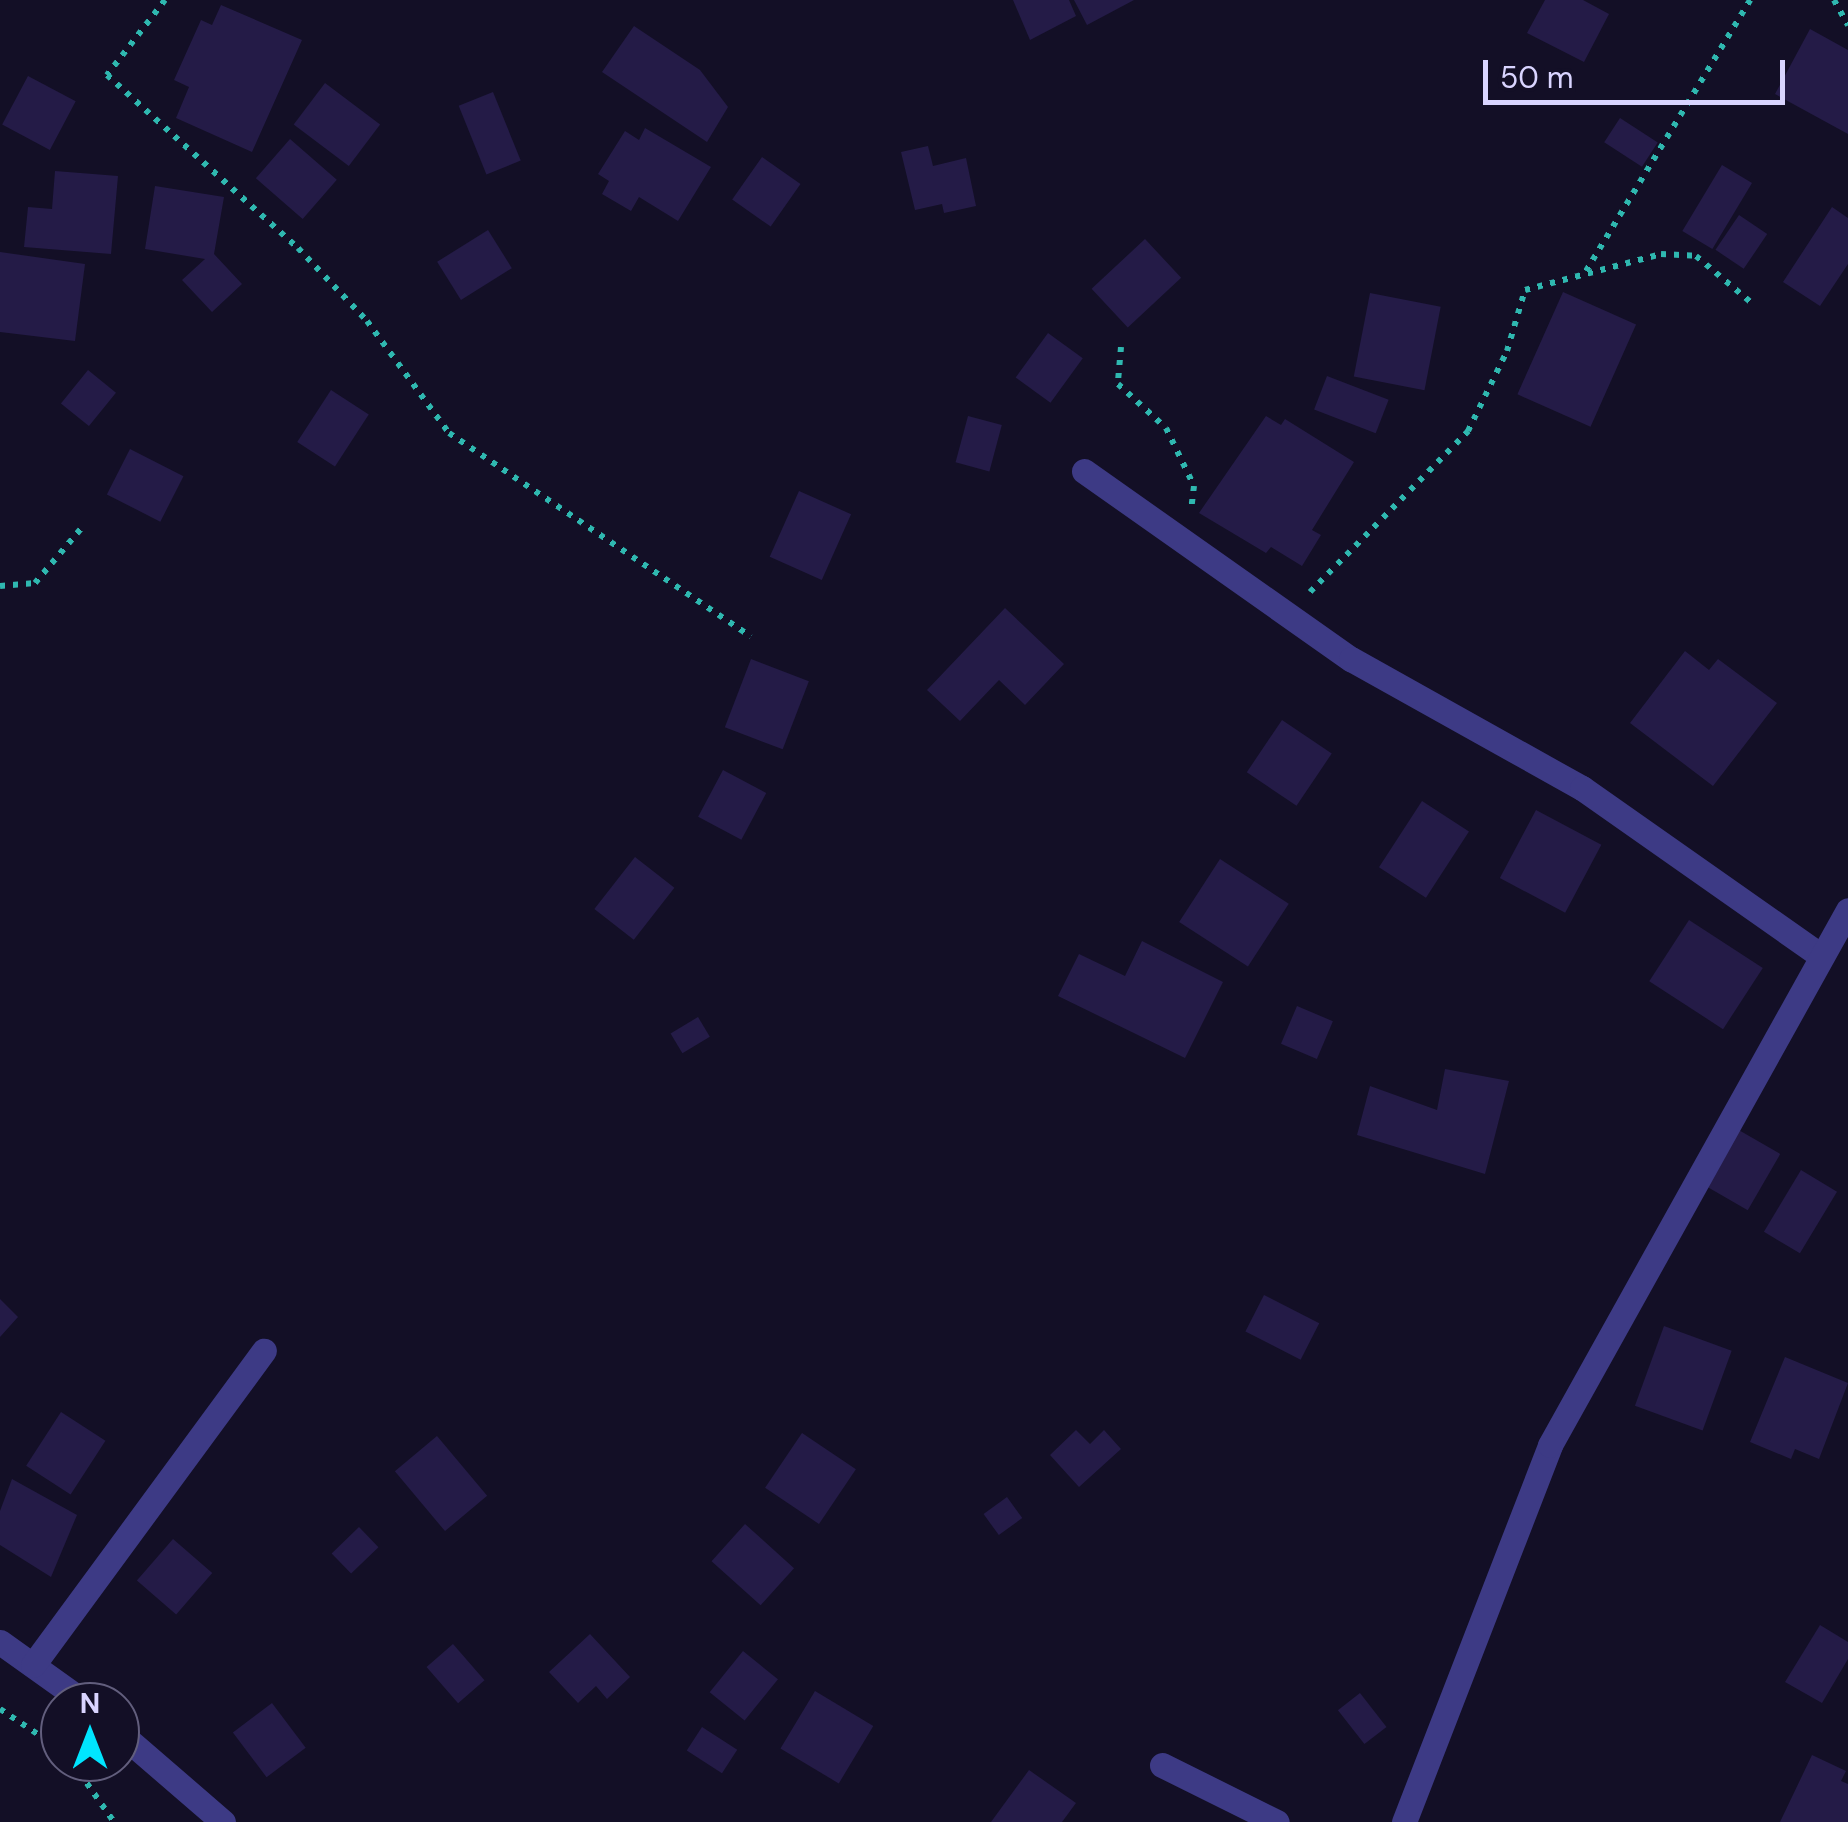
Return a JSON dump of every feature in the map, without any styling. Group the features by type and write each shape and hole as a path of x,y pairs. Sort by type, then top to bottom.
{"street":[{"path":"1084,471 1136,512 1272,600 1351,659 1582,788 1820,955"},
{"path":"1404,1822 1550,1445 1848,910"},
{"path":"33,1665 264,1351"},
{"path":"0,1642 56,1682"},
{"path":"140,1750 222,1822"},
{"path":"1162,1765 1277,1822"}],"path":[{"path":"165,0 107,75 167,134 248,196 368,321 450,433 751,637"},
{"path":"1586,271 1750,0"},
{"path":"1834,0 1848,25"},
{"path":"1272,600 1317,591 1468,431 1507,351 1525,290 1661,254 1696,256 1754,305"},
{"path":"1121,348 1118,384 1166,428 1194,486 1194,519"},
{"path":"0,586 34,583 84,524"},
{"path":"0,1709 40,1736"},
{"path":"86,1782 114,1822"}],"building":[{"path":"1013,0 1069,0 1076,16 1030,40"},
{"path":"1074,0 1134,0 1087,25"},
{"path":"1545,0 1583,0 1609,14 1584,62 1527,33"},
{"path":"221,5 302,40 252,152 176,118 189,87 174,80 201,20 212,25"},
{"path":"634,26 700,70 728,107 707,142 602,72"},
{"path":"1810,29 1848,50 1848,134 1775,94"},
{"path":"28,76 76,101 50,150 2,125"},
{"path":"325,83 380,125 349,166 294,125"},
{"path":"493,92 521,161 486,174 459,106"},
{"path":"1620,118 1658,143 1642,167 1604,142"},
{"path":"645,128 711,167 678,221 639,197 631,211 602,194 609,181 598,174 625,131 639,140"},
{"path":"290,139 337,180 303,219 256,178"},
{"path":"928,146 933,166 966,158 976,206 944,213 942,204 915,210 901,152"},
{"path":"762,157 801,184 771,227 732,200"},
{"path":"1722,165 1752,183 1712,249 1682,231"},
{"path":"55,171 118,176 111,254 24,247 28,207 52,209"},
{"path":"155,186 224,197 214,254 242,284 212,312 182,280 205,259 145,249"},
{"path":"1832,207 1848,218 1848,264 1820,306 1783,282"},
{"path":"1739,215 1767,234 1744,269 1716,250"},
{"path":"488,230 512,268 461,300 437,262"},
{"path":"1145,239 1181,278 1128,328 1092,289"},
{"path":"0,252 85,264 75,341 0,332"},
{"path":"1563,292 1636,325 1591,427 1517,394"},
{"path":"1370,293 1441,307 1424,390 1354,376"},
{"path":"1048,333 1083,358 1050,403 1016,377"},
{"path":"88,370 116,393 89,426 61,403"},
{"path":"1327,376 1389,400 1376,433 1314,410"},
{"path":"331,390 369,415 335,467 297,442"},
{"path":"968,416 1002,425 989,471 956,462"},
{"path":"1266,416 1281,425 1285,419 1354,462 1312,530 1321,535 1302,566 1271,547 1266,553 1199,513"},
{"path":"130,449 183,476 160,522 107,494"},
{"path":"799,491 851,514 822,580 770,557"},
{"path":"1005,608 1064,664 1025,705 999,680 960,721 927,690"},
{"path":"1685,651 1709,670 1718,659 1777,703 1713,786 1630,723"},
{"path":"751,659 809,681 783,749 725,727"},
{"path":"1282,720 1332,754 1297,806 1247,772"},
{"path":"723,770 766,793 741,840 698,817"},
{"path":"1422,801 1469,831 1426,898 1379,867"},
{"path":"1536,810 1601,845 1565,913 1500,878"},
{"path":"635,857 674,888 634,940 594,909"},
{"path":"1220,859 1289,904 1248,967 1179,922"},
{"path":"1689,920 1763,968 1723,1029 1649,981"},
{"path":"1142,941 1223,982 1185,1058 1058,996 1079,954 1125,976"},
{"path":"1297,1006 1333,1021 1317,1059 1281,1044"},
{"path":"698,1017 710,1037 682,1053 671,1033"},
{"path":"1445,1069 1509,1081 1485,1174 1357,1135 1370,1086 1437,1110"},
{"path":"1730,1125 1780,1154 1748,1210 1698,1181"},
{"path":"1801,1170 1837,1192 1800,1253 1764,1232"},
{"path":"1264,1295 1319,1323 1301,1360 1245,1332"},
{"path":"0,1299 18,1317 0,1337"},
{"path":"1664,1326 1732,1351 1703,1430 1635,1406"},
{"path":"1785,1357 1848,1383 1819,1459 1795,1449 1791,1459 1750,1442"},
{"path":"61,1412 105,1441 71,1495 26,1466"},
{"path":"1076,1430 1090,1444 1104,1430 1121,1449 1079,1487 1050,1455"},
{"path":"802,1433 856,1469 819,1524 765,1488"},
{"path":"437,1436 487,1496 445,1531 395,1471"},
{"path":"12,1479 77,1515 51,1577 0,1545 0,1511"},
{"path":"1007,1497 1022,1518 999,1535 984,1514"},
{"path":"745,1524 794,1568 761,1605 712,1561"},
{"path":"359,1527 378,1547 351,1574 332,1553"},
{"path":"173,1539 212,1573 176,1615 137,1581"},
{"path":"1820,1625 1848,1642 1848,1659 1822,1703 1785,1682"},
{"path":"590,1634 630,1677 607,1699 596,1686 578,1703 549,1672"},
{"path":"453,1644 484,1680 458,1703 427,1667"},
{"path":"743,1651 778,1679 745,1721 710,1692"},
{"path":"815,1691 873,1726 839,1783 780,1748"},
{"path":"1360,1693 1386,1727 1364,1744 1338,1710"},
{"path":"272,1703 306,1748 267,1777 233,1732"},
{"path":"702,1727 737,1750 722,1773 687,1750"},
{"path":"1812,1755 1846,1771 1841,1781 1848,1784 1848,1822 1780,1822"},
{"path":"1029,1770 1076,1803 1062,1822 991,1822"}]}
